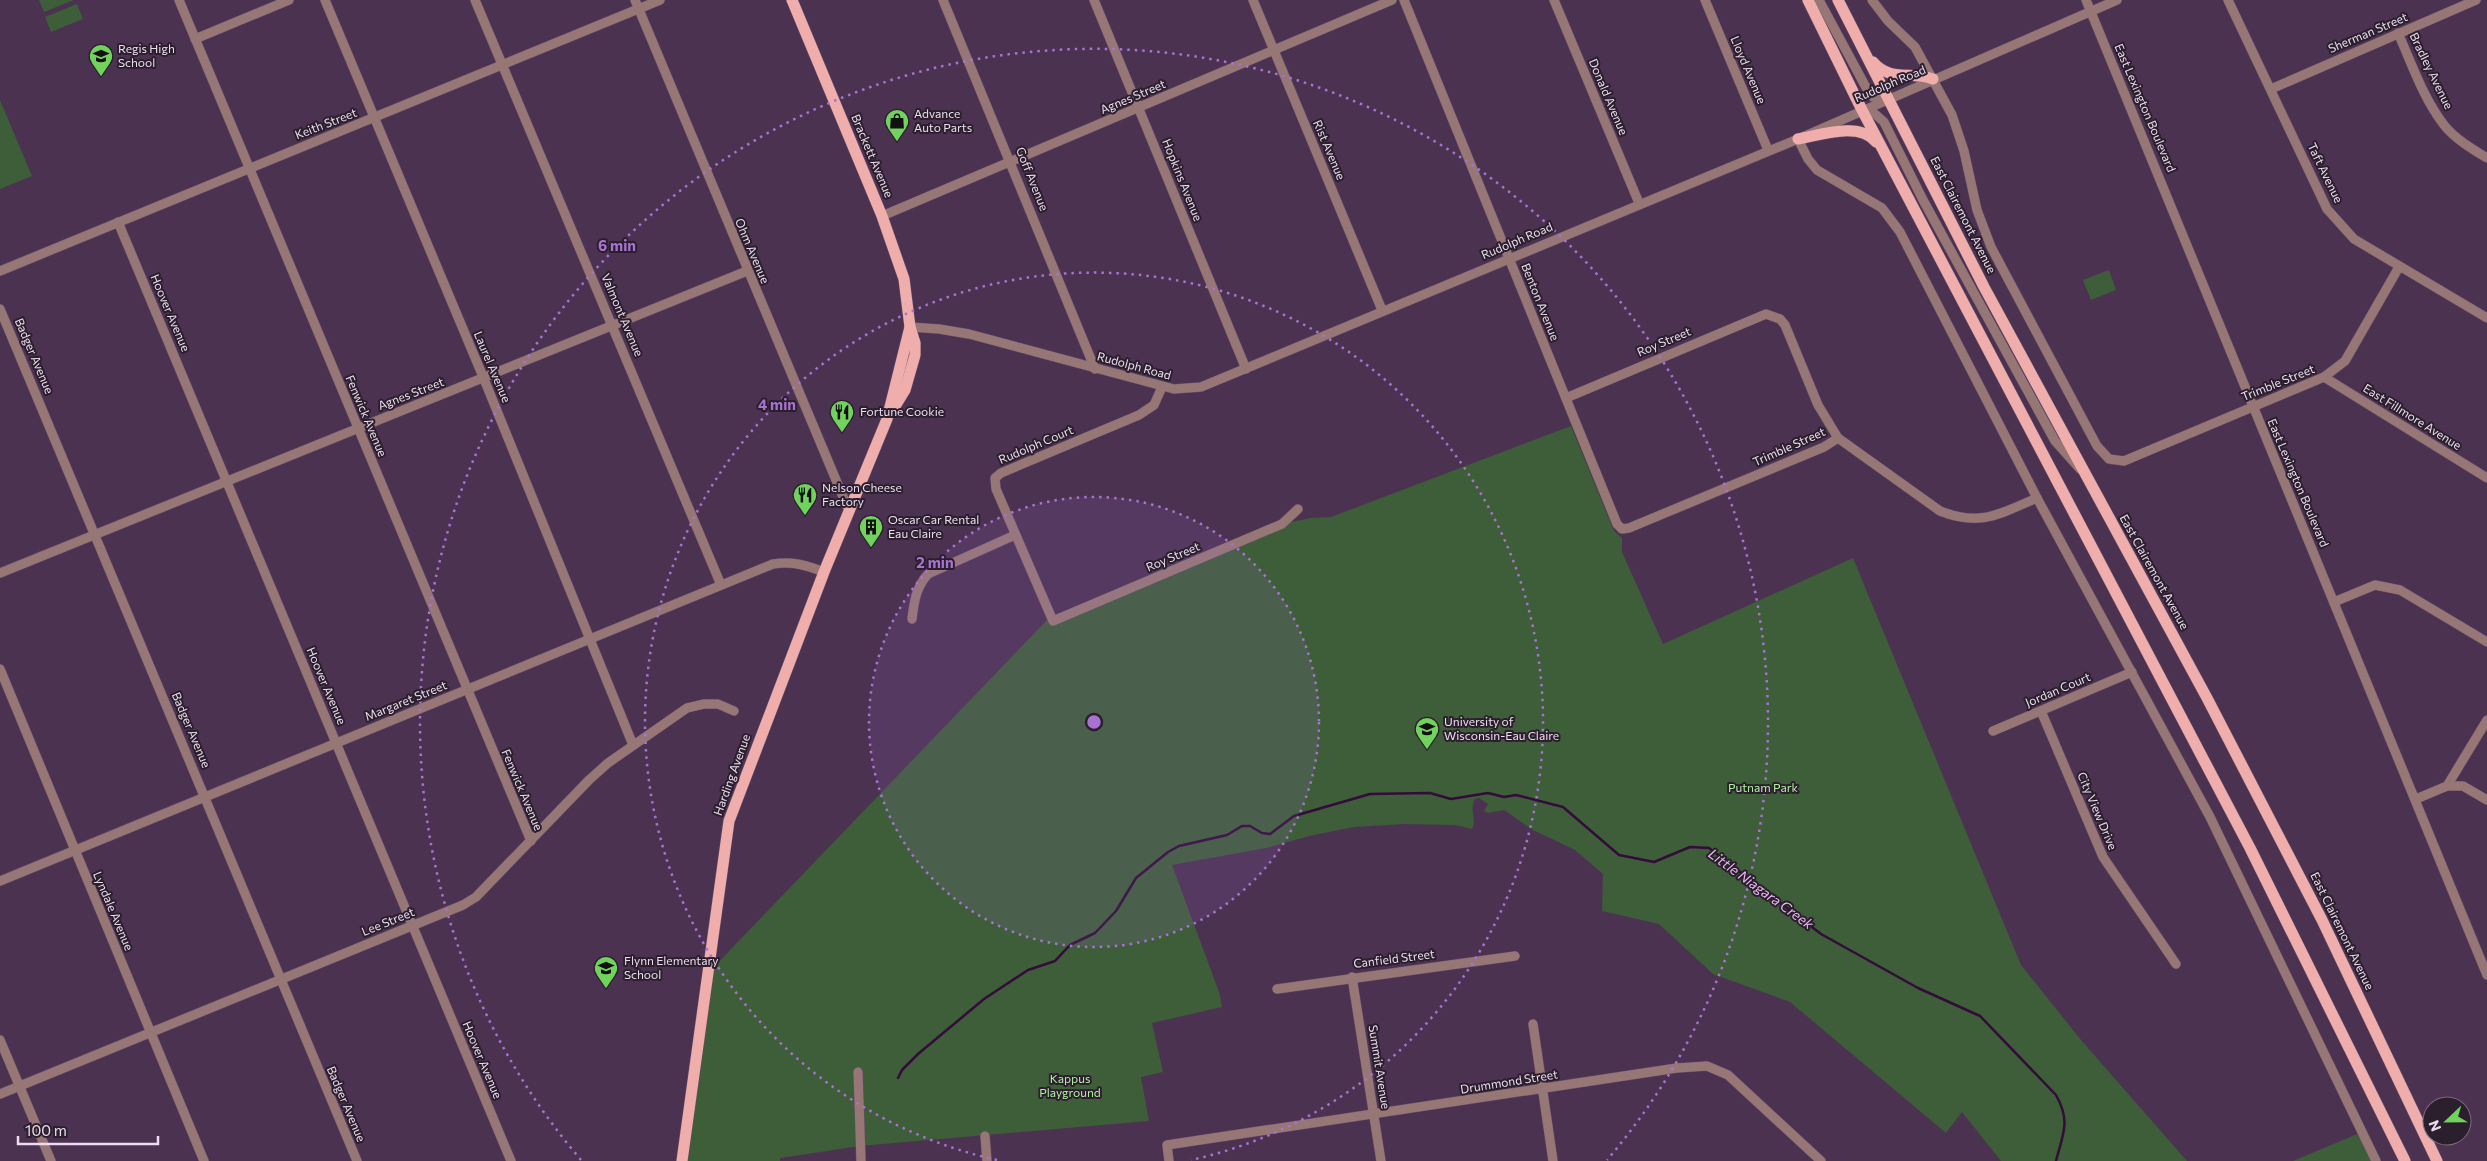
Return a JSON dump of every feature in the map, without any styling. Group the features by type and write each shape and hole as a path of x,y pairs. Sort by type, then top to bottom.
{"main road":[{"name":"Brackett Avenue","path":"792,0 882,216 904,279 910,327"},
{"path":"1808,0 1862,110 2250,848 2405,1161"},
{"name":"East Clairemont Avenue","path":"1838,0 1984,288 2208,698 2322,920 2437,1161"},
{"path":"1864,51 1876,66 1888,74 1918,75 1933,79"},
{"path":"1798,139 1834,132 1867,133 1886,155"},
{"name":"Harding Avenue","path":"682,1161 729,821 824,572 887,419 910,327"}],"street":[{"name":"Fenwick Avenue","path":"179,0 466,690 531,841"},
{"path":"195,39 289,0"},
{"name":"Laurel Avenue","path":"325,0 592,639 596,657 633,745"},
{"name":"Valmont Avenue","path":"475,0 721,585"},
{"name":"Keith Street","path":"0,271 503,66 636,4 660,0"},
{"name":"Goff Avenue","path":"943,0 1012,162 1095,369"},
{"name":"Hopkins Avenue","path":"1094,0 1246,369"},
{"name":"Rist Avenue","path":"1253,0 1382,310"},
{"name":"Agnes Street","path":"882,216 1392,0"},
{"name":"Benton Avenue","path":"1404,0 1617,524 1622,529"},
{"name":"Donald Avenue","path":"1554,0 1639,203"},
{"name":"Lloyd Avenue","path":"1705,0 1768,150"},
{"path":"1820,0 1869,93 1873,96 1888,99"},
{"path":"1872,0 1888,21 1915,48 1933,79"},
{"name":"East Lexington Boulevard","path":"2086,0 2487,975"},
{"name":"Rudolph Road","path":"910,327 956,332 1162,387 1183,389 1201,387 1639,203 1798,139 2117,0"},
{"name":"Taft Avenue","path":"2228,0 2328,209 2354,239 2487,318"},
{"name":"Sherman Street","path":"2271,89 2476,0"},
{"name":"Ohm Avenue","path":"636,4 849,511"},
{"name":"Bradley Avenue","path":"2398,33 2423,90 2444,126 2472,149 2487,158"},
{"name":"Trimble Street","path":"1933,79 1959,134 1977,210 1991,247 2097,446 2109,459 2116,462 2124,461 2324,377 2345,361 2399,267"},
{"path":"1862,110 1876,114 1884,122 1923,200 2055,441 2062,452 2083,472"},
{"path":"1798,139 1816,170 1872,201 1893,220 2037,498 2132,672 2241,880 2376,1161"},
{"name":"Hoover Avenue","path":"118,222 511,1161"},
{"name":"Agnes Street","path":"0,573 96,536 747,271"},
{"name":"Badger Avenue","path":"0,309 357,1161"},
{"name":"Roy Street","path":"1566,398 1760,316 1773,315 1785,325 1818,405 1838,438"},
{"name":"East Fillmore Avenue","path":"2324,377 2487,478"},
{"name":"Rudolph Court","path":"1053,621 996,489 995,478 1001,473 1139,415 1154,405 1162,387"},
{"name":"Trimble Street","path":"1622,529 1629,528 1824,447 1838,438 1940,511 1952,516 1970,520 1986,518 2037,498"},
{"name":"Roy Street","path":"1053,621 1282,524 1298,509"},
{"path":"912,619 916,594 921,582 928,574 1015,535"},
{"name":"Margaret Street","path":"0,881 773,564 788,561 803,564 824,572"},
{"path":"2334,602 2375,585 2400,590 2487,642"},
{"name":"Lyndale Avenue","path":"0,669 204,1161"},
{"name":"Jordan Court","path":"1993,731 2132,672"},
{"name":"Lee Street","path":"0,1094 463,905 476,898 588,780 633,745 688,708 704,704 718,704 734,711"},
{"name":"City View Drive","path":"2041,711 2103,856 2176,964"},
{"path":"2447,786 2487,720"},
{"path":"2416,799 2447,786 2464,786 2487,800"},
{"name":"Canfield Street","path":"1276,989 1515,956"},
{"name":"Summit Avenue","path":"1352,977 1381,1161"},
{"path":"1533,1024 1553,1161"},
{"path":"0,1040 51,1161"},
{"name":"Drummond Street","path":"1169,1161 1167,1145 1677,1068 1707,1066 1728,1075 1821,1161"},
{"path":"858,1072 861,1161"},
{"path":"985,1136 987,1161"},
{"path":"1805,1161 1813,1154"}],"green space":[{"path":"39,0 74,0 44,12"},
{"path":"77,4 83,19 51,32 45,17"},
{"path":"0,100 32,176 0,189"},
{"path":"2109,270 2116,290 2091,300 2083,280"},
{"name":"Putnam Park","path":"1571,426 1614,531 1622,538 1622,552 1663,644 1853,558 2021,965 2081,1040 2187,1161 2001,1161 1962,1112 1946,1133 1790,1002 1713,974 1659,924 1602,911 1603,874 1575,850 1533,830 1504,810 1488,813 1484,811 1488,804 1479,798 1475,799 1473,803 1474,822 1472,829 1455,825 1403,824 1354,827 1309,836 1266,848 1172,865 1219,992 1222,1007 1152,1023 1163,1072 1141,1077 1149,1121 860,1146 780,1158 780,1161 682,1161 708,973 1048,619 1282,524 1311,518 1331,517"},
{"path":"2362,1132 2376,1161 2293,1161"}],"waterway":[{"name":"Little Niagara Creek","path":"898,1078 902,1070 918,1054 984,999 1028,970 1055,961 1070,945 1095,933 1116,911 1136,878 1168,852 1179,846 1227,835 1242,826 1250,826 1262,833 1270,834 1294,816 1370,794 1430,793 1451,799 1488,793 1504,797 1516,795 1563,807 1619,855 1654,862 1690,847 1709,848 1821,934 1918,988 1980,1016 2056,1095 2061,1104 2064,1128 2056,1161"}],"place":[{"name":"Regis High School","path":"101,77"},
{"name":"Advance Auto Parts","path":"897,142"},
{"name":"Fortune Cookie","path":"842,433"},
{"name":"Nelson Cheese Factory","path":"805,516"},
{"name":"Oscar Car Rental Eau Claire","path":"871,548"},
{"name":"University of Wisconsin-Eau Claire","path":"1427,750"},
{"name":"Flynn Elementary School","path":"606,989"}],"park label":[{"name":"Kappus Playground","path":"1070,1086"}]}
